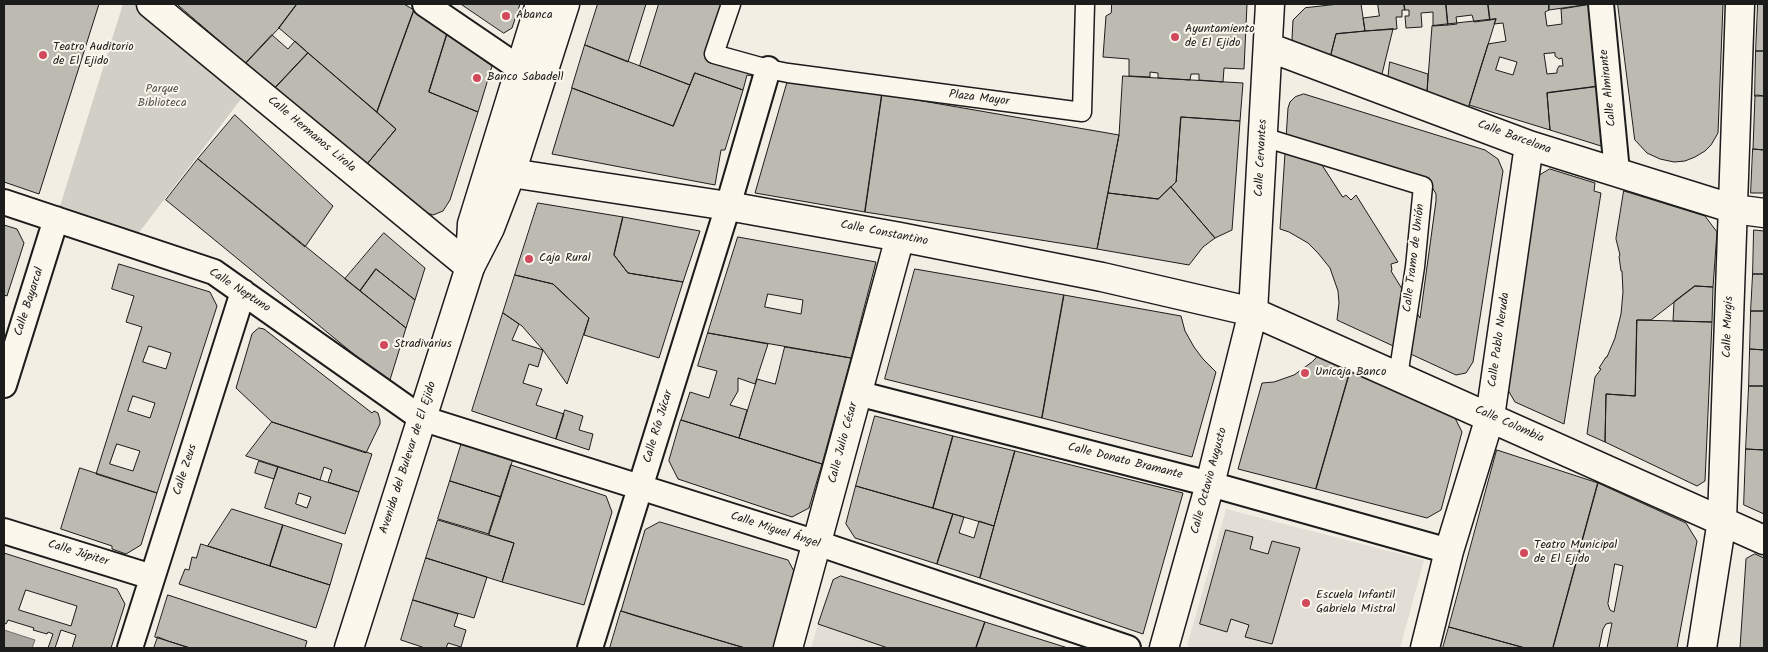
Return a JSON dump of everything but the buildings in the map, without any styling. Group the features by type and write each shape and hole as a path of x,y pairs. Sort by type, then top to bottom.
{"street":[{"name":"Calle Hermanos Lirola","path":"151,4 470,267"},
{"path":"426,4 519,68"},
{"name":"Avenida del Bulevar de El Ejido","path":"470,267 472,224 540,4"},
{"name":"Avenida del Bulevar de El Ejido","path":"349,648 470,267 490,228 511,173 565,4"},
{"name":"Plaza Mayor","path":"731,4 714,54 768,70 1082,112 1085,4"},
{"name":"Calle Cervantes","path":"1253,312 1270,4"},
{"name":"Calle Almirante","path":"1601,4 1617,172"},
{"name":"Calle Murgis","path":"1702,648 1722,520 1740,4"},
{"name":"Calle Barcelona","path":"1268,47 1529,145 1734,209 1764,214"},
{"path":"728,206 768,70"},
{"name":"Avenida del Bulevar de El Ejido","path":"511,96 511,173"},
{"name":"Calle Tramo de Unión","path":"1263,137 1423,186 1415,268 1398,376"},
{"name":"Calle Pablo Neruda","path":"1424,648 1449,551 1490,416 1529,145"},
{"name":"Calle Constantino","path":"511,173 728,206 900,237 1102,277 1253,312"},
{"name":"Calle Neptuno","path":"4,202 214,272 421,418"},
{"name":"Calle Río Júcar","path":"590,648 728,206"},
{"name":"Calle Bayarcal","path":"4,385 56,219"},
{"name":"Calle Julio César","path":"788,648 900,237"},
{"name":"Calle Zeus","path":"130,648 243,292"},
{"name":"Calle Colombia","path":"1253,312 1490,416 1764,540"},
{"name":"Calle Octavio Augusto","path":"1164,648 1210,484 1253,312"},
{"name":"Calle Donato Bramante","path":"857,393 1210,484 1449,551"},
{"name":"Calle Miguel Ángel","path":"421,418 817,544 1128,648"},
{"name":"Calle Júpiter","path":"4,531 152,577"}],"shaded area":[{"name":"Escuela Infantil Gabriela Mistral","path":"1226,509 1424,560 1400,648 1194,648 1187,646"},
{"path":"818,624 888,648 811,648"},
{"path":"4,630 35,640 32,648 4,648"}],"green space":[{"name":"Parque Biblioteca","path":"123,4 151,4 251,86 131,243 56,219"}],"place":[{"name":"Abanca","path":"506,16"},
{"name":"Ayuntamiento de El Ejido","path":"1175,37"},
{"name":"Teatro Auditorio de El Ejido","path":"43,55"},
{"name":"Banco Sabadell","path":"477,78"},
{"name":"Caja Rural","path":"529,259"},
{"name":"Stradivarius","path":"384,345"},
{"name":"Unicaja Banco","path":"1305,373"},
{"name":"Teatro Municipal de El Ejido","path":"1524,553"},
{"name":"Escuela Infantil Gabriela Mistral","path":"1306,603"}]}
